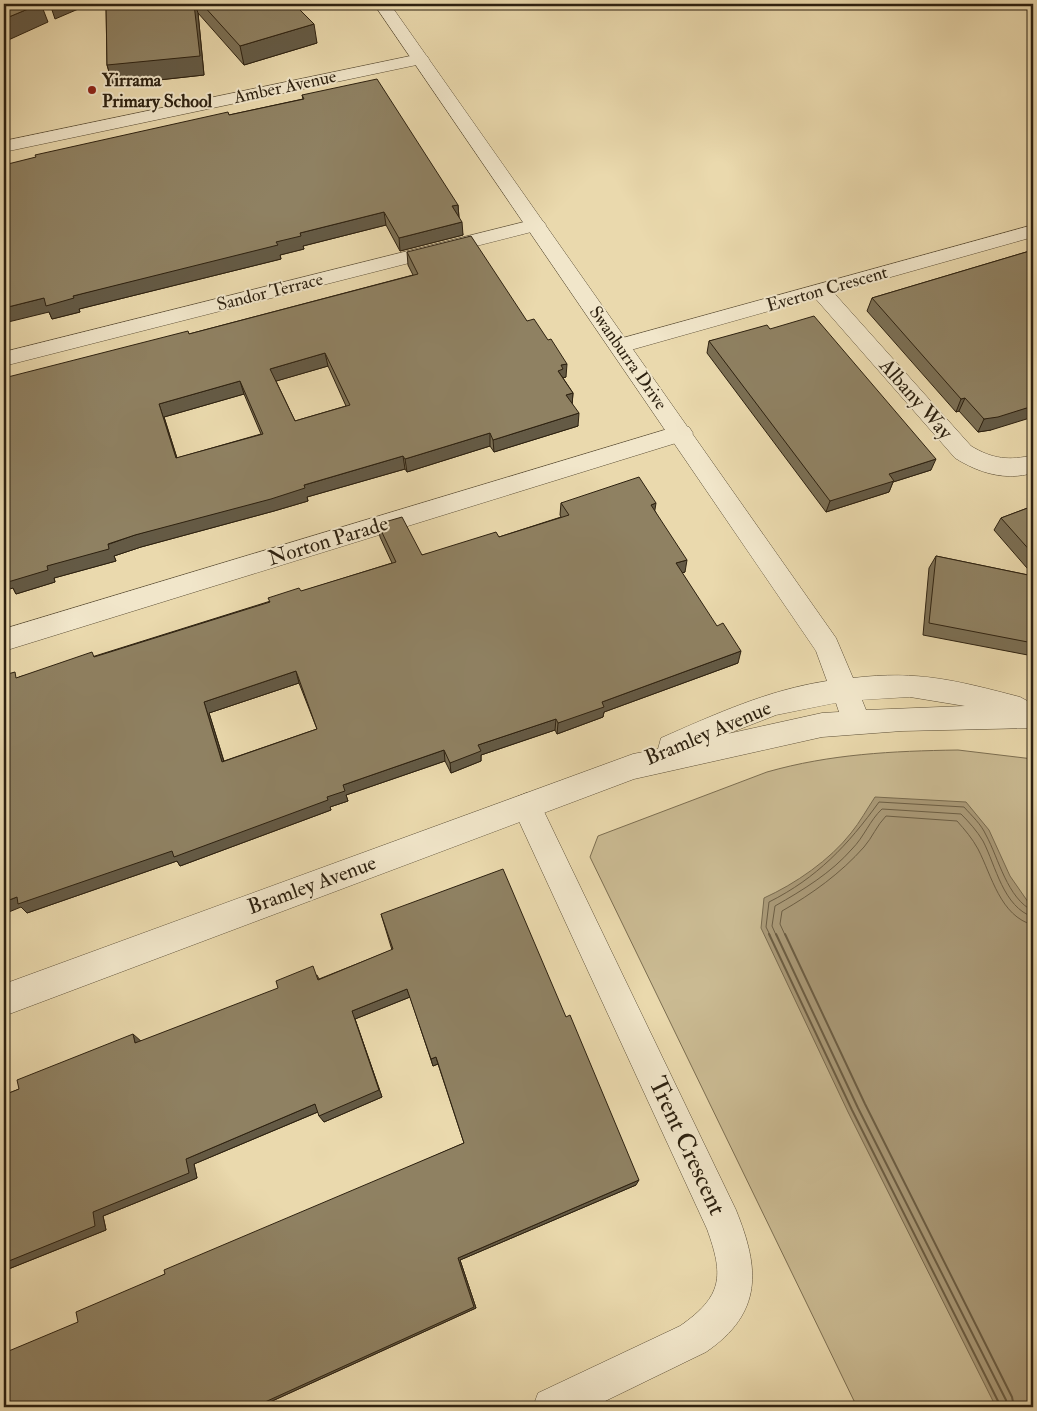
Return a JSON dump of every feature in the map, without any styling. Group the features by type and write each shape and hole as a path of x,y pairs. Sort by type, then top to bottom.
{"street":[{"name":"Swanburra Drive","path":"382,4 827,646 857,722"},
{"name":"Amber Avenue","path":"4,147 420,59"},
{"name":"Sandor Terrace","path":"4,359 536,225"},
{"name":"Everton Crescent","path":"620,346 1033,231"},
{"name":"Albany Way","path":"820,290 962,452 979,463 1012,469 1033,464"},
{"name":"Norton Parade","path":"4,640 681,434"},
{"name":"Bramley Avenue","path":"4,1000 620,771 756,710 798,699 846,692 878,688 926,687 950,691 1033,714"},
{"name":"Bramley Avenue","path":"620,771 786,732 857,722 1033,714"},
{"name":"Trent Crescent","path":"527,806 723,1223 732,1247 735,1269 733,1297 724,1314 712,1327 693,1339 552,1407"}],"shaded area":[{"path":"958,750 1033,759 1033,1407 857,1407 590,857 598,836 767,772 838,757 910,751"}],"water":[{"path":"875,797 966,802 989,830 1010,876 1033,909 1033,1407 996,1407 848,1112 761,928 764,898 788,886 833,853 854,829"}],"building":[{"path":"4,4 40,4 4,19"},
{"path":"106,4 194,4 200,56 107,65"},
{"path":"202,4 294,4 314,24 240,46"},
{"path":"377,79 458,205 452,206 462,222 399,238 384,212 300,233 301,236 276,242 278,245 73,296 74,298 46,306 44,298 4,308 4,165 36,157 35,155 228,112 229,115 304,99 302,95"},
{"path":"471,236 527,321 534,319 548,340 551,339 567,364 561,365 563,369 558,371 573,393 566,395 579,413 493,440 490,433 405,459 403,456 304,485 305,488 271,499 135,535 108,544 109,549 47,566 48,570 8,582 7,575 4,576 4,378 188,331 189,334 418,274 407,252","holes":["325,353 350,405 295,421 270,369","240,381 263,434 176,458 159,404"]},
{"path":"1033,250 1033,406 998,417 984,419 965,398 961,399 872,298"},
{"path":"814,316 936,459 889,474 894,481 830,501 709,341 767,325 770,329"},
{"path":"639,477 656,503 651,505 687,560 676,563 717,626 723,623 741,651 602,702 604,707 558,723 556,719 478,745 481,751 450,763 444,750 343,785 345,791 327,797 328,800 174,857 172,851 18,904 17,897 4,902 4,675 15,672 16,678 92,652 94,657 270,602 268,598 299,588 301,591 396,562 378,524 402,517 422,555 496,532 499,537 569,515 561,503","holes":["296,671 317,729 222,762 204,702"]},
{"path":"1033,506 1033,554 1001,518"},
{"path":"936,556 1033,576 1033,643 929,623"},
{"path":"503,869 566,1017 570,1015 639,1180 458,1258 474,1307 254,1407 4,1407 4,1353 78,1322 76,1312 165,1274 164,1270 464,1143 436,1057 431,1059 407,989 352,1011 379,1090 319,1116 315,1104 186,1159 189,1173 93,1212 95,1226 4,1263 4,1095 19,1089 17,1080 133,1034 135,1043 278,988 276,981 313,966 318,980 393,949 381,914"},
{"path":"797,1403 799,1407 790,1407"}],"place":[{"name":"Yirrama Primary School","path":"92,90"}]}
